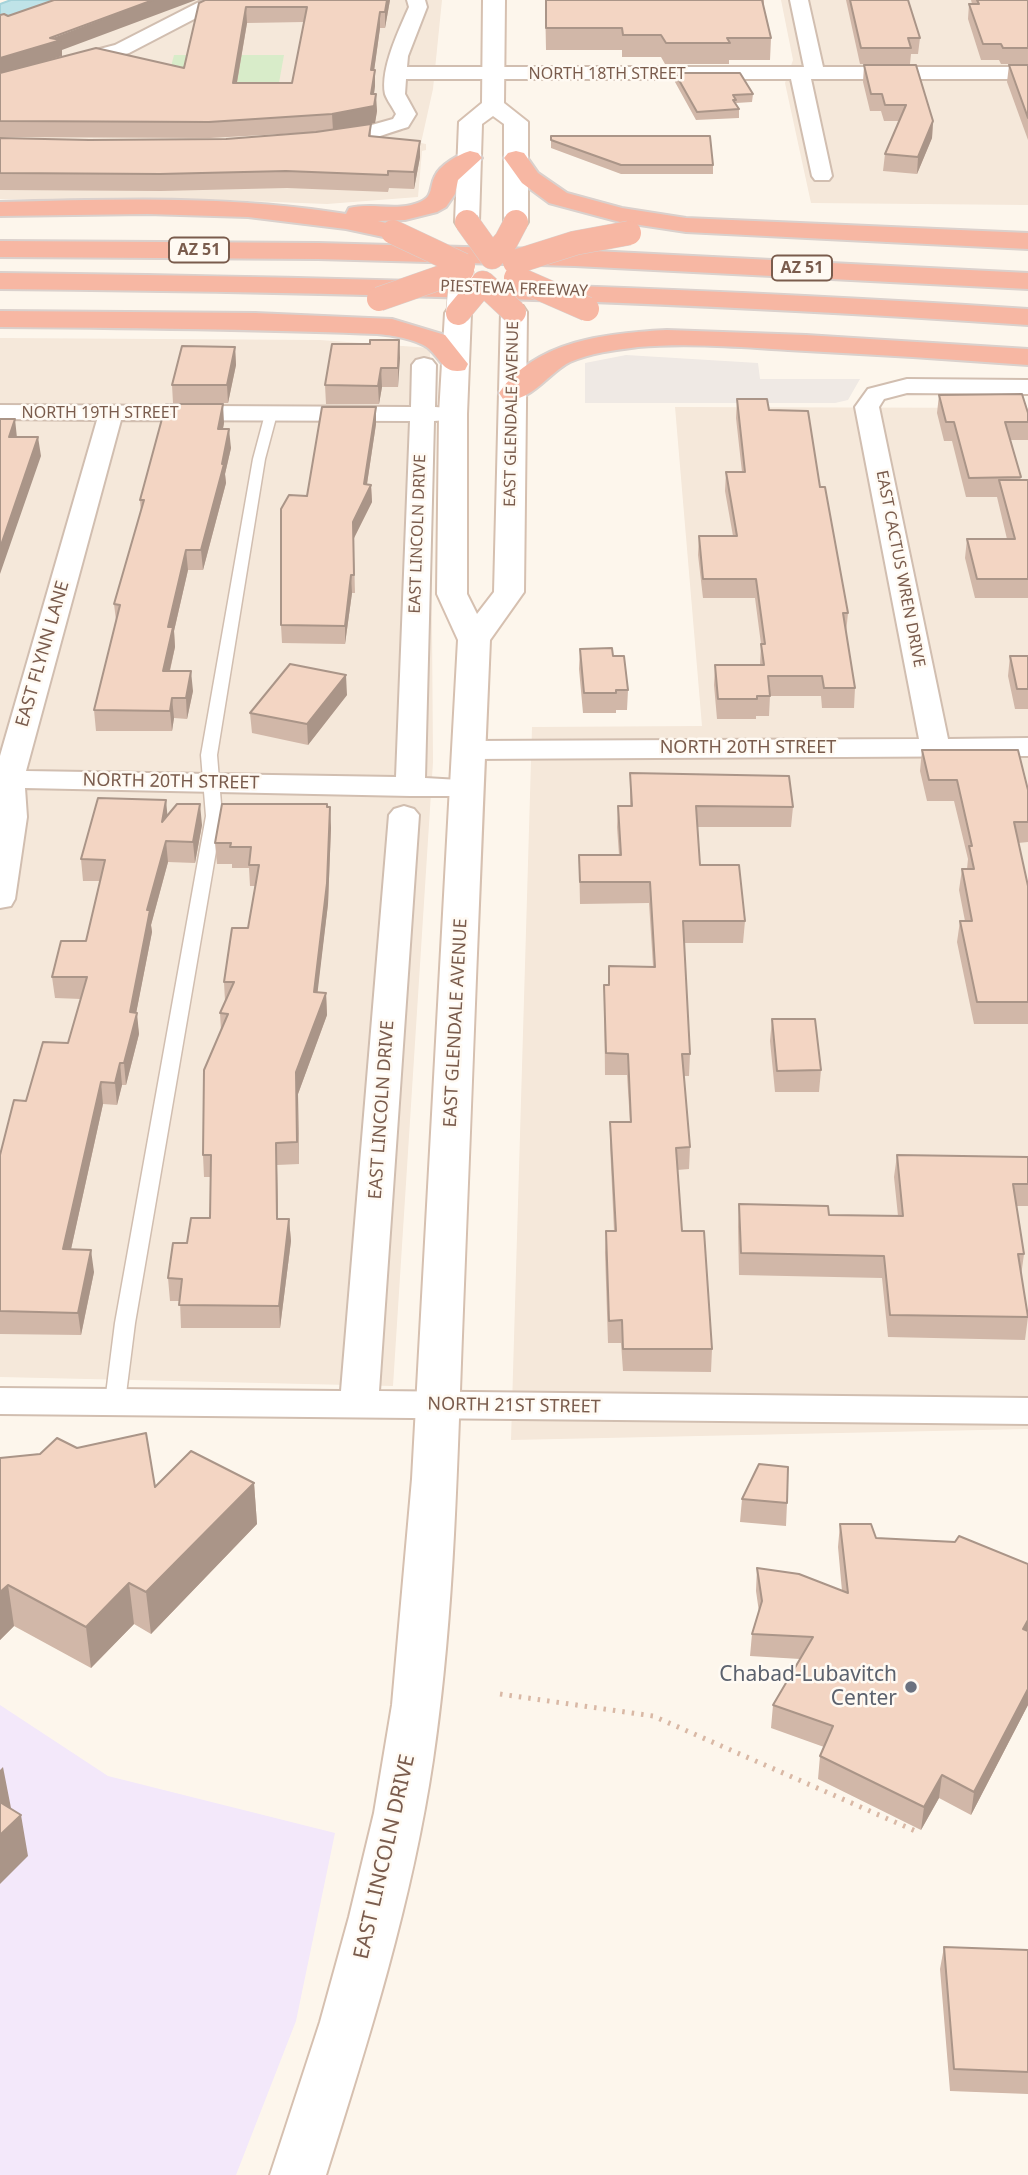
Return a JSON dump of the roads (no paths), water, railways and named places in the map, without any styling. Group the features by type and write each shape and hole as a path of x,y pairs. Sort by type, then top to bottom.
{"highway":[{"path":"0,209 161,207 303,214 397,214 422,209 439,200 444,194 446,177 470,158"},
{"path":"516,158 541,188 570,203 620,215 686,225 1028,241"},
{"path":"303,214 393,232 587,309 702,338"},
{"path":"255,321 379,299 575,243 686,225"},
{"name":"PIESTEWA FREEWAY","path":"0,249 331,251 548,257 1028,281"},
{"path":"488,269 514,312"},
{"path":"458,313 488,269"},
{"name":"PIESTEWA FREEWAY","path":"0,281 351,284 573,291 764,299 1028,317"},
{"path":"0,319 255,321 392,327 436,341 455,364"},
{"path":"513,393 547,363 580,350 630,341 702,338 1028,357"}],"main road":[{"path":"493,105 494,0"},
{"path":"488,269 467,222 471,122 493,105"},
{"path":"488,269 516,222 516,122 493,105"},
{"name":"EAST GLENDALE AVENUE","path":"474,640 509,592 514,312"},
{"name":"EAST GLENDALE AVENUE","path":"438,1405 474,640 452,594 453,414 458,313"},
{"name":"EAST LINCOLN DRIVE","path":"298,2175 321,2106 364,1954 399,1812 418,1684 438,1405"}],"street":[{"path":"0,81 122,49 218,0"},
{"path":"308,141 363,134 401,123 406,114 395,94 398,56 418,7 416,0"},
{"path":"799,0 822,176"},
{"name":"NORTH 18TH STREET","path":"396,73 1028,73"},
{"name":"EAST LINCOLN DRIVE","path":"359,1405 407,801 424,365"},
{"name":"EAST CACTUS WREN DRIVE","path":"935,747 867,407 876,394 907,386 1028,387"},
{"name":"NORTH 19TH STREET","path":"0,412 453,414"},
{"name":"EAST FLYNN LANE","path":"0,899 12,817 5,779 111,413"},
{"name":"NORTH 20TH STREET","path":"469,750 1028,747"},
{"name":"NORTH 20TH STREET","path":"5,779 213,782 407,801 467,787"},
{"name":"NORTH 21ST STREET","path":"0,1401 1028,1411"}],"lane":[{"path":"115,1402 127,1310 212,829 213,782 209,755 259,459 271,414"}],"water":[{"path":"11,0 59,0 0,20 0,4"}],"place":[{"name":"Chabad-Lubavitch Center","path":"911,1687"}]}
